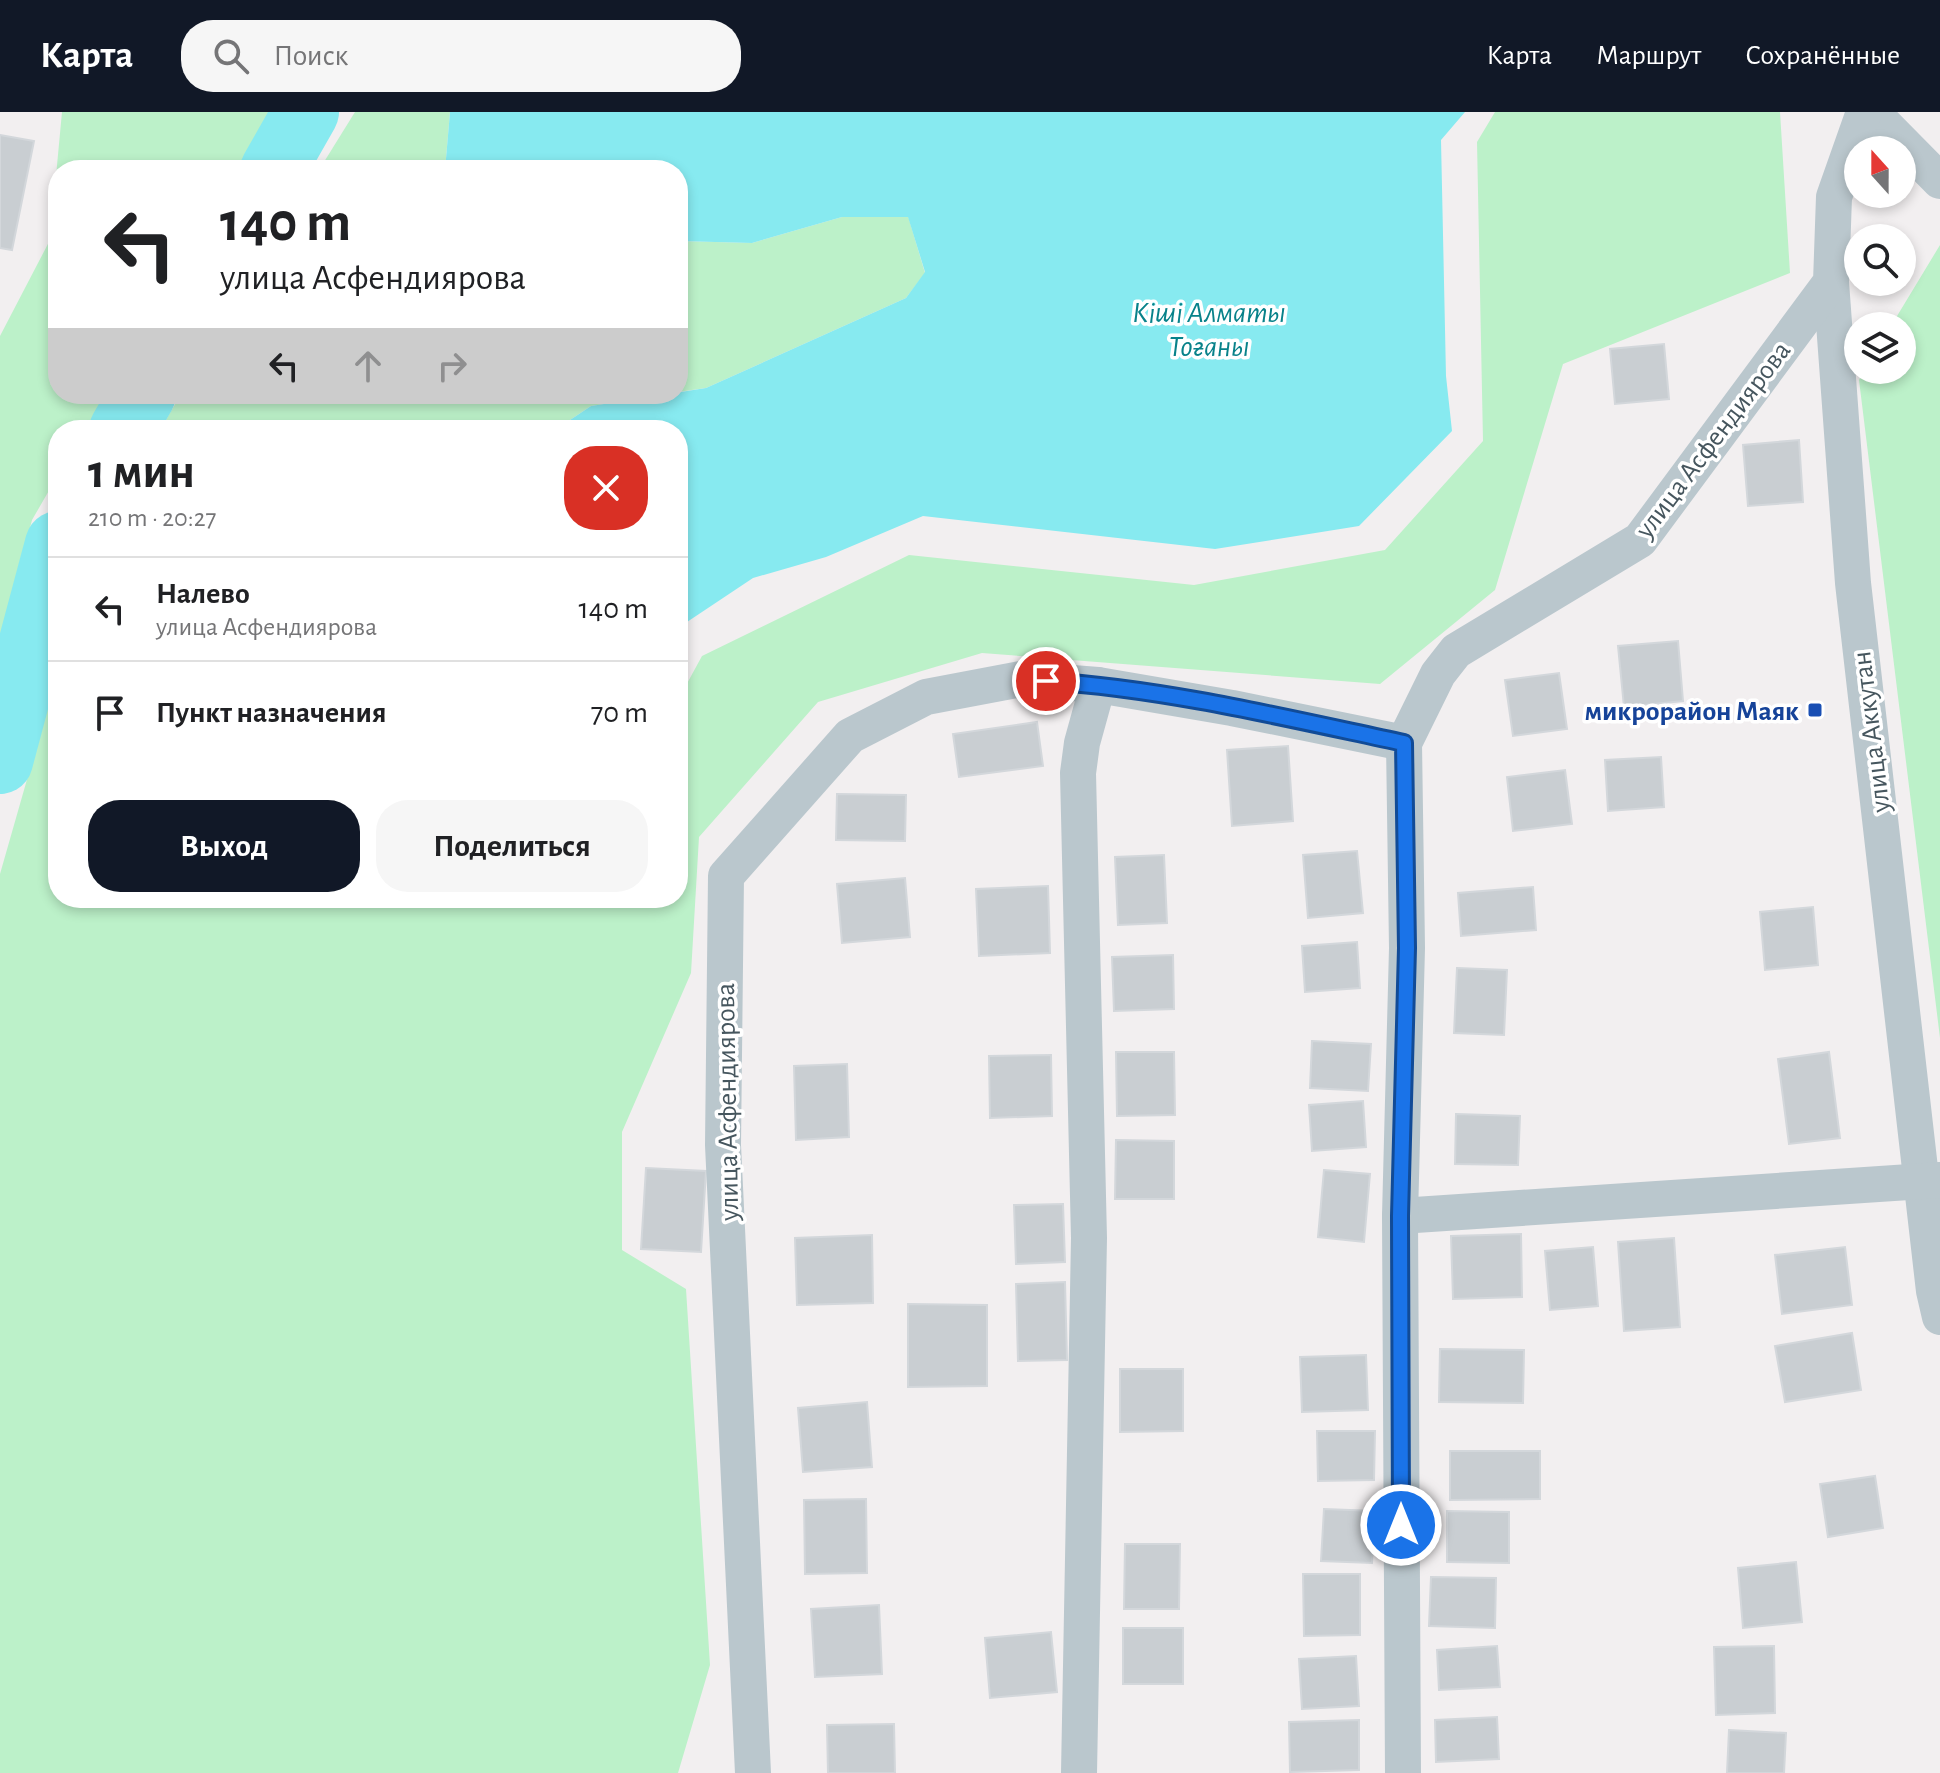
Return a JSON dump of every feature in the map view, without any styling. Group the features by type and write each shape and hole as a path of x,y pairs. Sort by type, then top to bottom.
{"street":[{"path":"1831,282 1834,197 1864,112"},
{"path":"1872,112 1940,181"},
{"name":"улица Асфендиярова","path":"753,1773 723,1145 726,876 850,736 926,697 1021,679 1098,685 1404,743 1438,674 1456,651 1640,540 1831,282"},
{"name":"улица Аккутан","path":"1831,282 1853,583 1931,1181 1934,1291 1940,1317"},
{"path":"1079,1773 1089,1238 1078,773 1082,743 1098,685"},
{"path":"1403,1773 1400,1216 1407,948 1404,743"},
{"path":"1400,1216 1931,1181"}],"green space":[{"path":"62,112 272,112 244,160 58,160"},
{"path":"355,112 450,112 446,160 325,160"},
{"path":"1495,112 1780,112 1790,273 1563,364 1495,590 1380,684 982,653 818,702 699,837 691,973 622,1132 622,1250 686,1289 710,1665 678,1773 0,1773 0,874 48,706 48,908 688,908 688,682 702,656 909,555 1194,585 1385,550 1483,441 1477,142"},
{"path":"908,216 925,273 906,298 706,388 688,391 688,241 752,243 842,217"},
{"path":"48,244 48,404 100,404 91,420 48,420 48,492 32,520 0,644 0,336"},
{"path":"1940,245 1940,1038 1859,384 1916,384 1916,312 1899,312 1909,296 1916,296 1916,285"},
{"path":"175,404 604,404 591,406 570,420 166,420"}],"water":[{"name":"Кіші Алматы Тоғаны","path":"450,112 1465,112 1441,140 1446,376 1452,431 1359,526 1215,549 923,516 826,557 753,578 688,621 688,420 570,420 591,406 604,404 688,404 688,391 706,388 906,298 925,272 908,217 842,217 752,243 688,241 688,160 446,160"}],"building":[{"path":"0,135 34,141 12,250 0,248"},
{"path":"1664,344 1669,399 1615,404 1610,349"},
{"path":"1799,440 1803,502 1748,506 1743,445"},
{"path":"1678,641 1683,701 1624,707 1618,646"},
{"path":"1559,673 1567,729 1513,736 1505,680"},
{"path":"1037,722 1043,766 959,777 953,734"},
{"path":"1288,746 1293,821 1232,826 1227,750"},
{"path":"1661,757 1664,807 1608,811 1605,760"},
{"path":"1565,770 1572,824 1513,831 1507,777"},
{"path":"837,794 906,795 905,841 836,840"},
{"path":"1357,851 1363,913 1308,918 1303,855"},
{"path":"1164,855 1167,923 1118,925 1115,857"},
{"path":"905,878 910,937 842,943 837,884"},
{"path":"1048,886 1050,953 979,956 976,889"},
{"path":"1533,887 1536,930 1461,936 1458,893"},
{"path":"1813,907 1818,965 1765,970 1760,912"},
{"path":"1357,942 1360,988 1305,992 1302,946"},
{"path":"1173,955 1174,1009 1114,1011 1112,957"},
{"path":"1457,968 1507,970 1504,1035 1454,1033"},
{"path":"1312,1041 1371,1044 1368,1091 1310,1088"},
{"path":"1116,1052 1174,1052 1175,1115 1117,1116"},
{"path":"1829,1052 1840,1138 1789,1144 1778,1059"},
{"path":"1051,1055 1052,1116 990,1118 989,1056"},
{"path":"847,1064 849,1137 796,1140 794,1066"},
{"path":"1363,1101 1366,1147 1312,1151 1309,1105"},
{"path":"1456,1114 1520,1116 1518,1165 1455,1164"},
{"path":"1116,1140 1174,1141 1174,1199 1115,1199"},
{"path":"646,1168 706,1171 701,1252 641,1249"},
{"path":"1324,1170 1370,1174 1364,1242 1318,1237"},
{"path":"1063,1204 1065,1262 1016,1264 1014,1205"},
{"path":"1521,1234 1522,1297 1453,1299 1451,1236"},
{"path":"872,1235 873,1303 797,1305 795,1238"},
{"path":"1674,1238 1680,1327 1624,1331 1618,1242"},
{"path":"1593,1247 1598,1306 1550,1310 1545,1251"},
{"path":"1845,1247 1852,1305 1782,1314 1775,1255"},
{"path":"1065,1282 1067,1360 1018,1361 1016,1284"},
{"path":"908,1304 987,1305 987,1386 908,1387"},
{"path":"1852,1333 1861,1390 1785,1402 1775,1346"},
{"path":"1440,1349 1524,1350 1523,1403 1439,1402"},
{"path":"1366,1355 1368,1410 1302,1412 1300,1357"},
{"path":"1120,1369 1183,1369 1183,1431 1120,1432"},
{"path":"867,1402 872,1467 803,1472 798,1408"},
{"path":"1317,1431 1375,1431 1374,1480 1318,1481"},
{"path":"1450,1451 1540,1451 1540,1499 1450,1500"},
{"path":"1875,1476 1883,1528 1828,1537 1820,1484"},
{"path":"866,1499 867,1573 805,1574 804,1500"},
{"path":"1324,1509 1375,1511 1372,1563 1321,1561"},
{"path":"1447,1511 1509,1512 1509,1563 1447,1562"},
{"path":"1125,1544 1180,1544 1179,1609 1124,1609"},
{"path":"1796,1562 1802,1622 1743,1628 1738,1568"},
{"path":"1303,1574 1360,1574 1360,1635 1304,1636"},
{"path":"1431,1577 1496,1578 1495,1628 1429,1626"},
{"path":"879,1605 882,1674 815,1677 811,1609"},
{"path":"1123,1628 1183,1628 1183,1684 1123,1684"},
{"path":"1051,1632 1057,1692 990,1698 985,1638"},
{"path":"1497,1646 1500,1687 1439,1690 1437,1650"},
{"path":"1774,1646 1775,1713 1716,1715 1714,1647"},
{"path":"1356,1656 1359,1706 1302,1709 1299,1659"},
{"path":"1497,1717 1499,1759 1436,1762 1435,1720"},
{"path":"1359,1720 1359,1770 1290,1772 1289,1722"},
{"path":"894,1724 895,1773 828,1773 827,1725"},
{"path":"1729,1730 1786,1733 1784,1773 1727,1773"}],"waterway":[{"path":"279,160 306,112"},
{"path":"128,420 137,404"},
{"path":"0,761 48,581"}],"place":[{"name":"микрорайон Маяк","path":"1815,710"}],"route":[{"path":"1046,681 1098,685 1232,708 1404,743 1407,948 1400,1216 1401,1525"}]}
